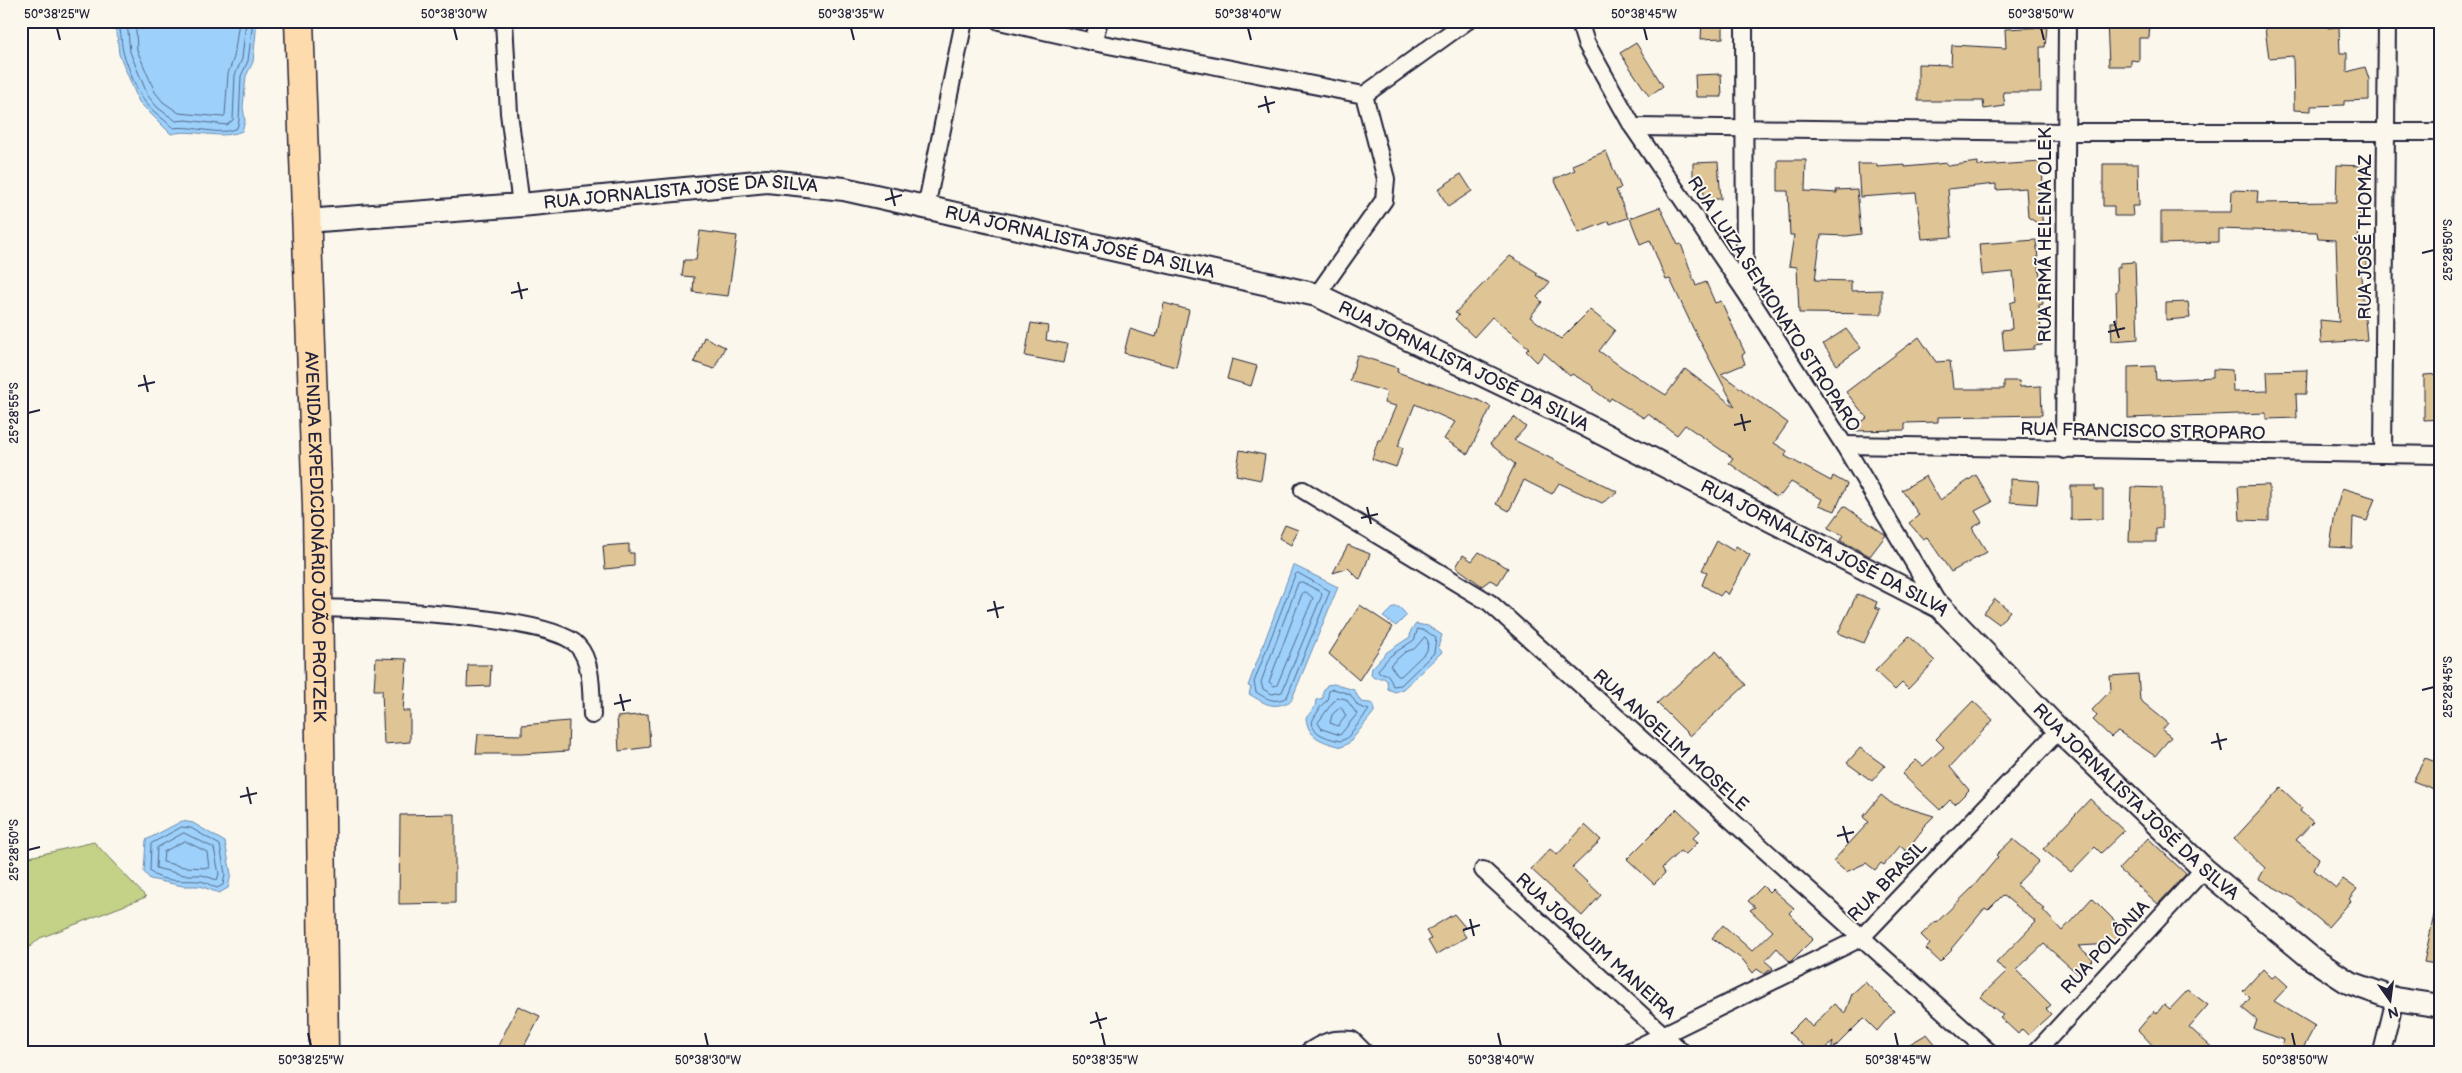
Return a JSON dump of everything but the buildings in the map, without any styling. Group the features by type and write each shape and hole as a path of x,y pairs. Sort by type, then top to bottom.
{"highway":[{"name":"AVENIDA EXPEDICIONÁRIO JOÃO PROTZEK","path":"299,21 318,507 324,1052"}],"main road":[{"name":"RUA JORNALISTA JOSÉ DA SILVA","path":"306,221 521,205 767,181 844,189 1316,295 1564,414 1940,607 2060,730 2204,869 2310,958 2348,982 2395,999 2441,1006"}],"street":[{"path":"504,21 509,113 521,205"},
{"path":"926,208 964,21"},
{"path":"999,21 1093,42 1364,94 1467,21"},
{"path":"1093,42 1099,21"},
{"name":"RUA LUIZA SEMIONATO STROPARO","path":"1579,21 1586,43 1632,127 1746,291 1844,445 1940,607"},
{"path":"1744,21 1746,291"},
{"name":"RUA IRMÃ HELENA OLEK","path":"2064,450 2067,21"},
{"name":"RUA JOSÉ THOMAZ","path":"2383,454 2387,21"},
{"path":"1316,295 1384,200 1386,179 1364,94"},
{"path":"1632,127 2066,132 2441,132"},
{"name":"RUA FRANCISCO STROPARO","path":"1844,445 2441,455"},
{"name":"RUA ANGELIM MOSELE","path":"1303,490 1490,604 1989,1052"},
{"path":"319,608 444,616 529,625 556,632 576,644 585,657 590,680 592,714"},
{"name":"RUA BRASIL","path":"1628,1052 1862,938 2060,730"},
{"name":"RUA POLÔNIA","path":"2036,1052 2204,869"},
{"name":"RUA JOAQUIM MANEIRA","path":"1483,870 1682,1052"},
{"path":"2382,1052 2395,999"},
{"path":"1308,1052 1327,1040 1341,1039 1352,1040 1364,1052"}],"green space":[{"path":"94,842 146,897 40,938 21,955 21,859"}],"water":[{"path":"111,21 257,21 253,62 246,76 243,107 245,121 242,131 225,135 189,132 171,134 139,102 119,54 117,34"},
{"path":"1293,565 1338,587 1291,701 1279,705 1269,705 1249,694 1251,687 1248,686"},
{"path":"1393,607 1399,607 1407,615 1396,626 1383,617"},
{"path":"1416,624 1428,626 1442,635 1438,647 1442,652 1403,689 1395,692 1388,689 1387,681 1384,678 1374,678 1371,675 1372,668 1387,652 1410,637 1411,630"},
{"path":"1334,684 1354,690 1361,702 1374,705 1374,712 1350,742 1342,747 1323,741 1314,735 1307,725 1306,718 1315,707 1316,700 1323,698 1323,691 1327,685"},
{"path":"182,821 193,823 225,842 231,874 228,888 219,893 200,886 183,886 150,879 144,872 146,840"}]}
